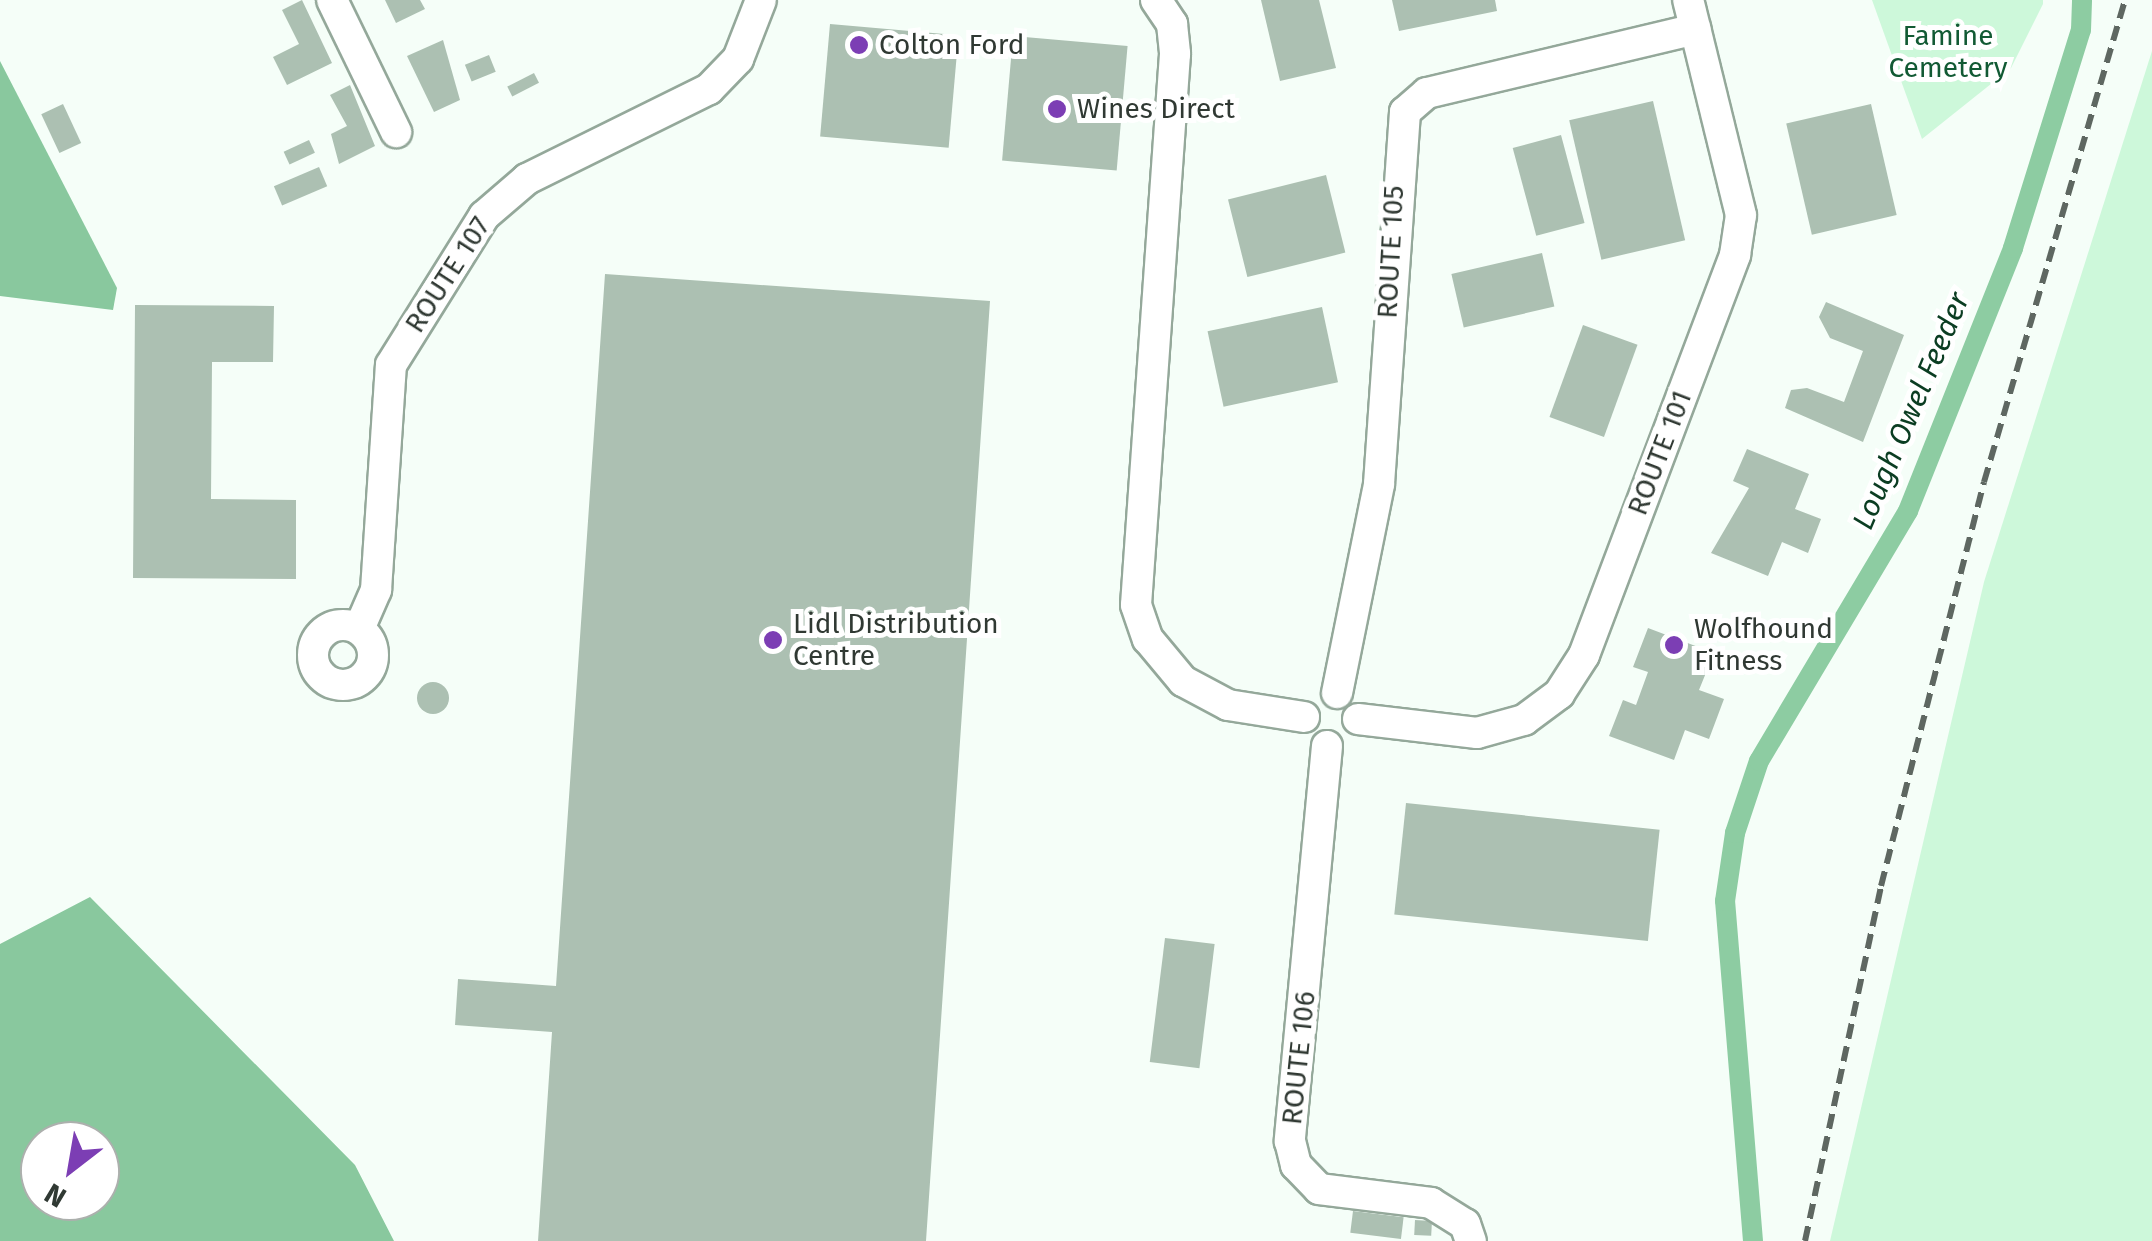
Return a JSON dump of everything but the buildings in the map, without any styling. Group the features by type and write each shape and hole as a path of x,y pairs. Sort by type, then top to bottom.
{"street":[{"path":"332,0 396,132"},
{"name":"ROUTE 107","path":"359,629 376,590 391,365 484,216 527,179 709,89 738,59 761,0"},
{"path":"1156,0 1172,24 1175,54 1136,605 1148,639 1183,681 1228,704 1304,717"},
{"name":"ROUTE 105","path":"1337,693 1378,484 1405,112 1427,93 1691,14"},
{"name":"ROUTE 101","path":"1358,719 1477,733 1524,720 1558,694 1584,655 1735,255 1741,215 1691,14"},
{"path":"1337,693 1358,719 1349,740 1327,746 1312,739 1304,717 1319,695 1337,693"},
{"name":"ROUTE 106","path":"1327,746 1290,1141 1296,1165 1318,1189 1431,1204 1465,1224 1471,1241"}],"green space":[{"name":"Famine Cemetery","path":"1872,0 2043,0 2043,4 2011,68 1922,139"},
{"path":"2152,51 2152,1241 1830,1241 1984,582"},
{"path":"0,61 117,288 113,310 0,296"},
{"path":"90,897 355,1165 394,1241 0,1241 0,944"}],"waterway":[{"name":"Lough Owel Feeder","path":"1753,1241 1725,901 1735,833 1759,761 1908,511 2013,248 2081,30 2082,0"}],"railway":[{"path":"1805,1241 1881,886 1984,482 2125,0"}],"place":[{"name":"Colton Ford","path":"859,45"},
{"name":"Wines Direct","path":"1057,109"},
{"name":"Lidl Distribution Centre","path":"773,640"},
{"name":"Wolfhound Fitness","path":"1674,645"}]}
